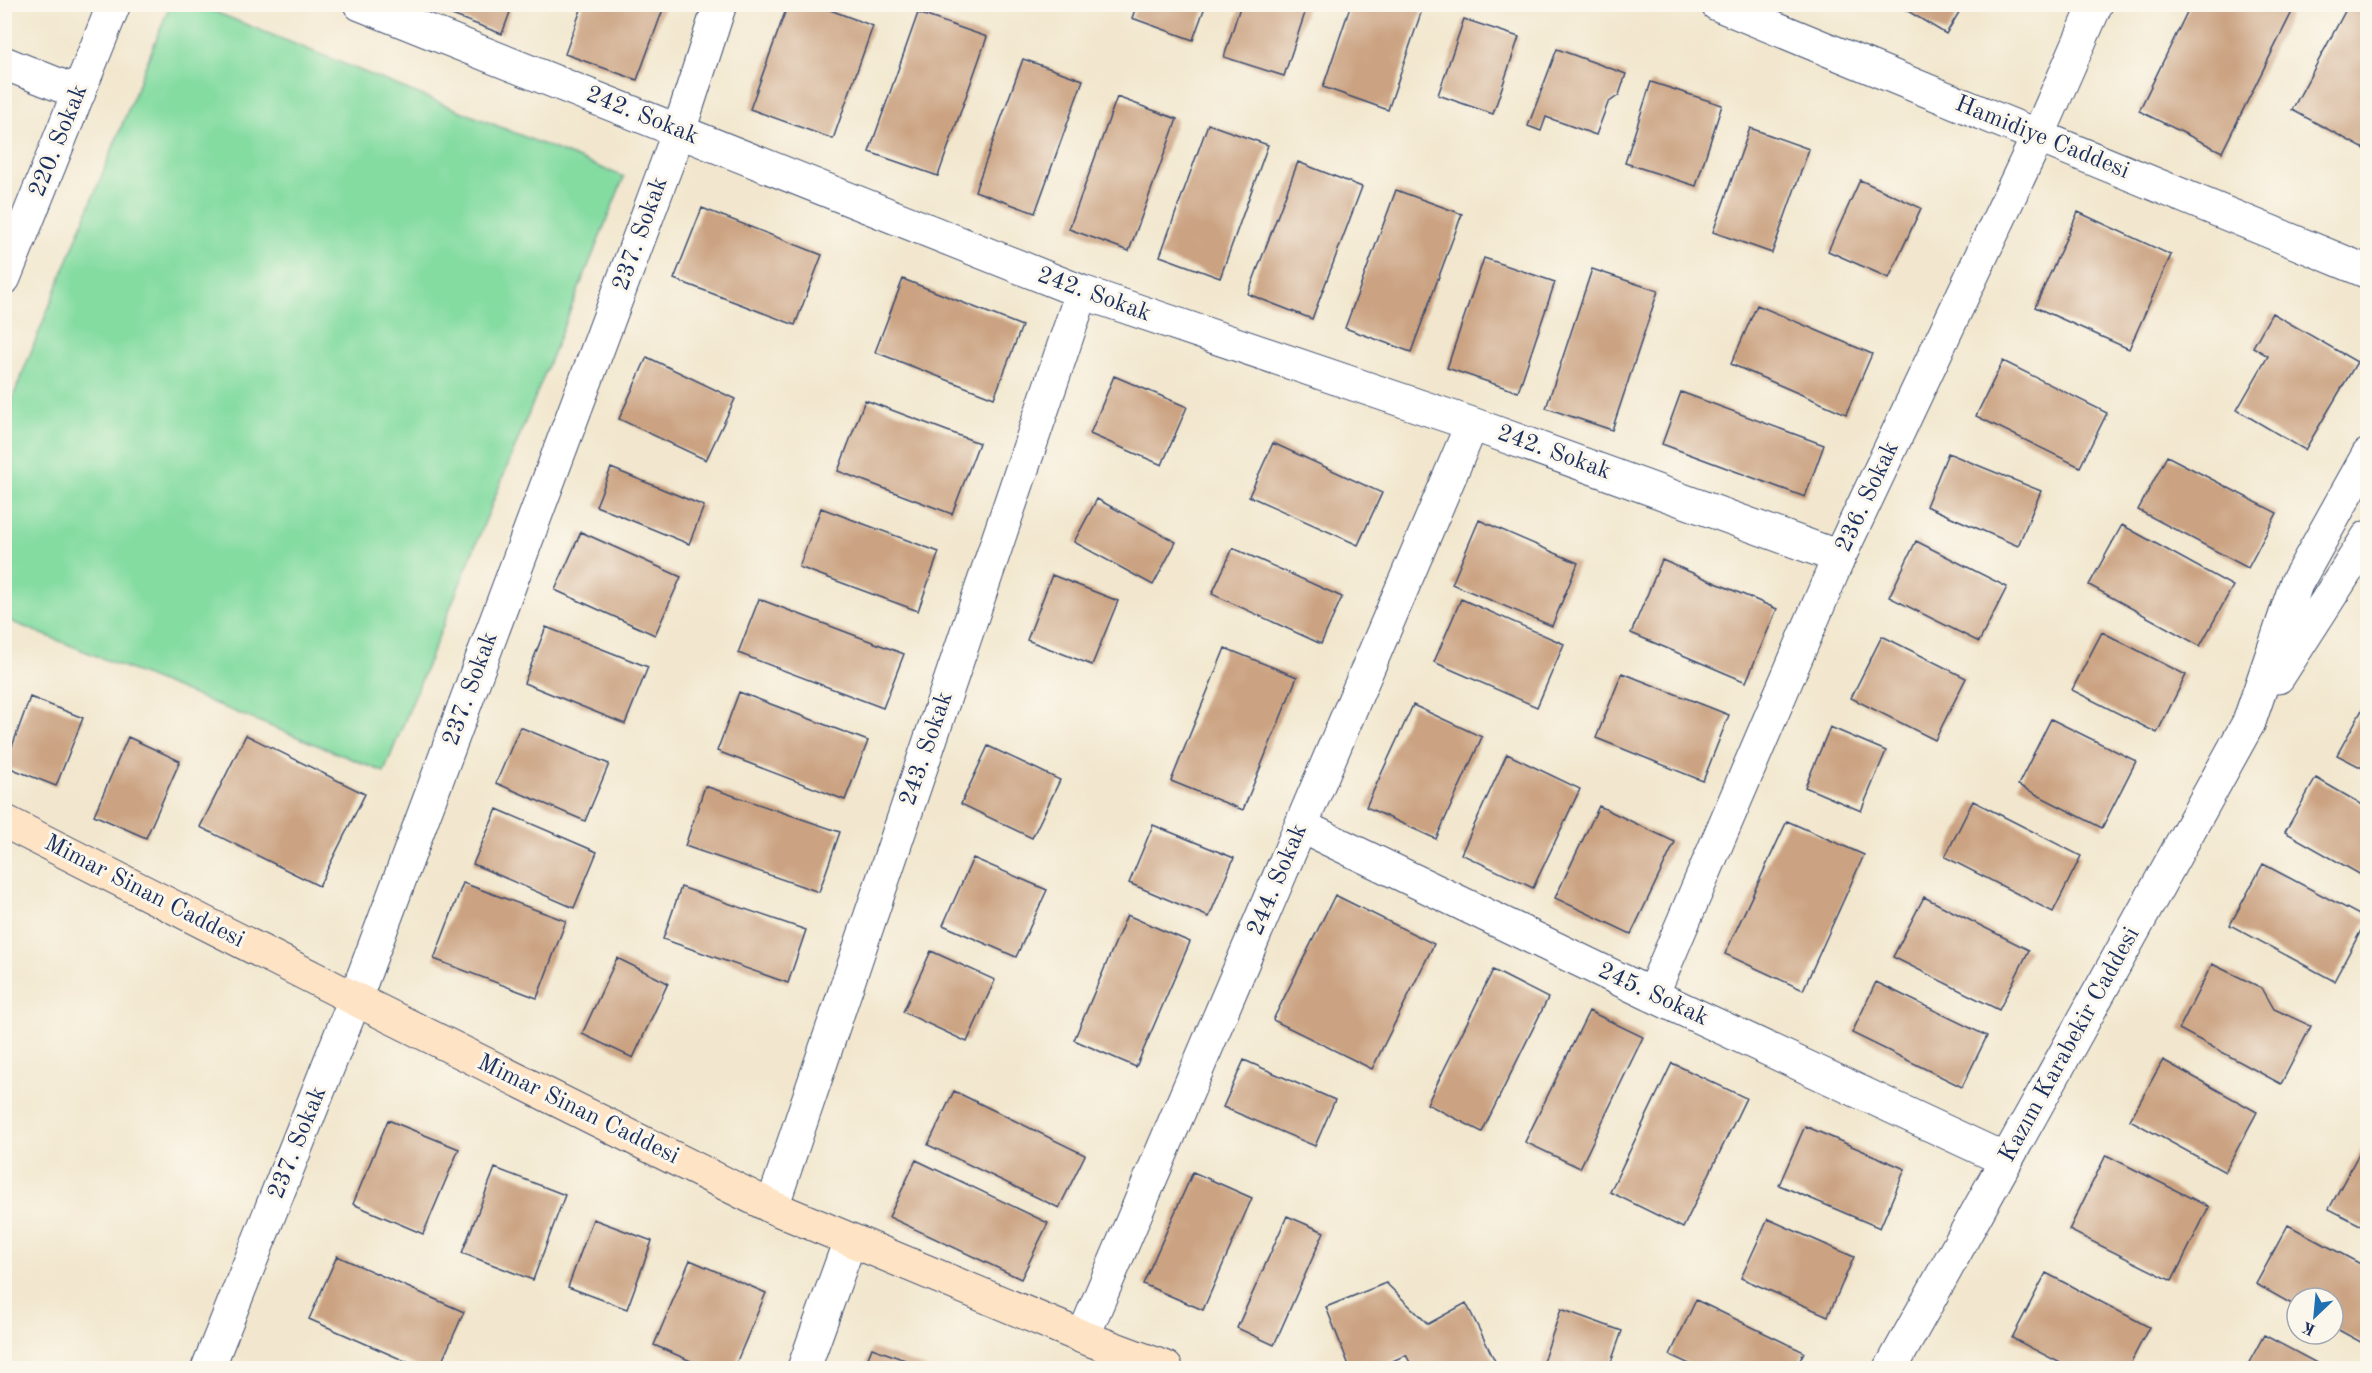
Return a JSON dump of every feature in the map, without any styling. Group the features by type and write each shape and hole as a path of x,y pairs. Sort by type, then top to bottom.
{"main road":[{"name":"Mimar Sinan Caddesi","path":"4,821 772,1207 1083,1337 1166,1368"}],"street":[{"name":"220. Sokak","path":"4,278 114,4"},
{"name":"242. Sokak","path":"360,4 1082,292 1472,424 1839,557"},
{"name":"237. Sokak","path":"208,1368 355,999 679,131 720,4"},
{"name":"Hamidiye Caddesi","path":"1717,4 2367,272"},
{"name":"236. Sokak","path":"1652,994 1839,557 2038,136 2096,4"},
{"path":"4,63 79,93"},
{"name":"243. Sokak","path":"772,1207 1082,292"},
{"name":"244. Sokak","path":"1083,1337 1472,424"},
{"name":"Kazım Karabekir Caddesi","path":"2249,722 2296,585 2367,455"},
{"name":"Kazım Karabekir Caddesi","path":"1891,1368 2249,722 2367,537"},
{"name":"245. Sokak","path":"1301,826 2006,1160"},
{"path":"804,1368 850,1240"}],"green space":[{"path":"170,5 198,5 624,177 384,772 5,619 5,417"}],"building":[{"path":"432,4 513,4 502,34 431,7"},
{"path":"583,4 665,4 637,80 565,54"},
{"path":"788,4 814,4 873,26 833,139 750,109"},
{"path":"1137,4 1206,4 1193,40 1132,18"},
{"path":"1241,4 1308,4 1284,76 1224,57"},
{"path":"1351,4 1416,4 1423,7 1388,110 1323,87"},
{"path":"1896,4 1964,4 1946,34"},
{"path":"2191,4 2296,4 2222,152 2139,111"},
{"path":"2349,4 2358,4 2368,10 2368,151 2292,110"},
{"path":"918,13 987,37 938,176 869,152"},
{"path":"1464,19 1519,37 1493,114 1438,95"},
{"path":"1557,49 1626,74 1619,95 1608,103 1596,135 1546,117 1541,131 1528,126"},
{"path":"1023,59 1083,80 1035,213 975,191"},
{"path":"1651,82 1722,105 1696,186 1625,163"},
{"path":"1117,97 1177,119 1129,251 1069,229"},
{"path":"1208,124 1268,145 1220,278 1160,256"},
{"path":"1750,128 1809,149 1772,253 1713,232"},
{"path":"1298,162 1362,187 1312,319 1248,294"},
{"path":"1860,180 1921,208 1889,278 1828,251"},
{"path":"1396,190 1462,214 1411,352 1345,328"},
{"path":"702,208 822,255 795,325 674,279"},
{"path":"2078,212 2171,255 2129,349 2035,307"},
{"path":"1484,258 1555,282 1518,392 1447,368"},
{"path":"1592,269 1658,291 1612,430 1546,408"},
{"path":"903,279 1022,326 994,398 875,352"},
{"path":"1757,305 1872,354 1846,414 1731,364"},
{"path":"2272,313 2357,362 2305,450 2237,410 2268,356 2253,347"},
{"path":"647,357 735,399 706,460 619,419"},
{"path":"2003,361 2107,413 2080,467 1976,416"},
{"path":"1114,376 1187,407 1162,465 1090,434"},
{"path":"1681,392 1824,445 1805,497 1662,444"},
{"path":"865,400 979,443 952,514 838,471"},
{"path":"1273,443 1382,493 1358,545 1249,496"},
{"path":"1948,453 2041,491 2018,546 1926,506"},
{"path":"2167,456 2277,513 2248,568 2138,510"},
{"path":"611,468 704,506 689,544 596,506"},
{"path":"1097,499 1176,542 1153,585 1074,542"},
{"path":"821,508 939,552 918,611 799,567"},
{"path":"1479,520 1578,563 1552,626 1452,584"},
{"path":"2122,525 2233,586 2200,646 2089,585"},
{"path":"581,532 681,577 655,635 555,590"},
{"path":"1916,541 2007,587 1979,642 1889,597"},
{"path":"1233,548 1342,597 1321,644 1212,594"},
{"path":"1662,560 1777,609 1746,682 1631,633"},
{"path":"1052,575 1118,601 1092,665 1027,640"},
{"path":"759,599 904,654 883,708 738,653"},
{"path":"1461,599 1564,644 1537,707 1434,662"},
{"path":"546,627 648,667 625,724 524,683"},
{"path":"2102,632 2186,675 2157,733 2072,690"},
{"path":"1882,636 1966,678 1935,740 1851,698"},
{"path":"1225,648 1297,677 1243,810 1171,781"},
{"path":"1622,673 1729,715 1703,781 1596,738"},
{"path":"739,692 868,741 845,800 717,751"},
{"path":"30,697 83,718 56,786 5,766"},
{"path":"2368,699 2368,771 2337,755"},
{"path":"1413,705 1482,737 1436,839 1366,807"},
{"path":"2051,719 2136,761 2102,828 2018,785"},
{"path":"520,727 609,764 585,821 496,783"},
{"path":"1830,727 1886,751 1861,811 1805,787"},
{"path":"246,735 365,794 319,886 200,827"},
{"path":"128,737 180,761 146,838 94,815"},
{"path":"988,746 1060,780 1032,838 961,804"},
{"path":"1507,754 1580,789 1533,888 1461,854"},
{"path":"2316,778 2368,808 2368,879 2285,832"},
{"path":"705,786 840,832 819,892 685,846"},
{"path":"1973,801 2081,856 2053,912 1945,857"},
{"path":"1599,806 1675,842 1631,934 1555,898"},
{"path":"497,809 597,852 574,908 473,864"},
{"path":"1787,821 1864,855 1803,990 1725,954"},
{"path":"1153,825 1234,858 1209,917 1129,883"},
{"path":"973,858 1047,890 1016,957 943,925"},
{"path":"2263,864 2367,919 2334,981 2230,925"},
{"path":"463,883 566,921 537,998 434,959"},
{"path":"681,887 806,930 788,983 663,939"},
{"path":"1335,895 1434,944 1372,1069 1273,1020"},
{"path":"1924,897 2029,950 1999,1010 1893,957"},
{"path":"1127,915 1190,942 1136,1067 1074,1040"},
{"path":"931,951 995,980 967,1042 903,1012"},
{"path":"617,958 668,983 633,1058 582,1034"},
{"path":"2212,964 2262,988 2274,1009 2311,1026 2281,1084 2179,1029"},
{"path":"1493,970 1548,998 1482,1132 1427,1104"},
{"path":"1876,982 1987,1036 1962,1087 1852,1033"},
{"path":"1589,1011 1643,1037 1580,1168 1525,1142"},
{"path":"1244,1060 1335,1100 1315,1146 1223,1107"},
{"path":"2163,1060 2257,1112 2225,1172 2130,1120"},
{"path":"1672,1063 1746,1098 1683,1228 1610,1192"},
{"path":"954,1091 1085,1155 1059,1208 928,1145"},
{"path":"388,1120 459,1149 423,1234 353,1204"},
{"path":"1805,1126 1905,1169 1880,1228 1779,1185"},
{"path":"2362,1148 2368,1151 2368,1229 2329,1209"},
{"path":"2106,1155 2209,1207 2172,1281 2069,1230"},
{"path":"916,1160 1048,1223 1021,1279 889,1217"},
{"path":"495,1168 565,1195 533,1280 462,1253"},
{"path":"1193,1172 1252,1198 1203,1310 1143,1284"},
{"path":"1287,1216 1324,1232 1274,1345 1237,1328"},
{"path":"593,1219 652,1241 627,1309 568,1287"},
{"path":"1768,1219 1854,1257 1828,1316 1741,1278"},
{"path":"2288,1225 2368,1268 2368,1346 2345,1334 2345,1286 2285,1286 2285,1300 2256,1284"},
{"path":"337,1256 464,1312 439,1368 421,1368 309,1319"},
{"path":"690,1260 766,1293 734,1368 707,1368 654,1345"},
{"path":"2046,1273 2149,1327 2128,1368 2070,1368 2012,1338"},
{"path":"1386,1283 1428,1324 1466,1303 1498,1367 1413,1368 1406,1355 1377,1368 1350,1368 1326,1307"},
{"path":"1696,1300 1804,1352 1796,1368 1698,1368 1670,1355"},
{"path":"1561,1309 1622,1331 1609,1368 1541,1368"},
{"path":"2264,1335 2326,1368 2246,1368"},
{"path":"872,1348 927,1368 864,1368"}]}
